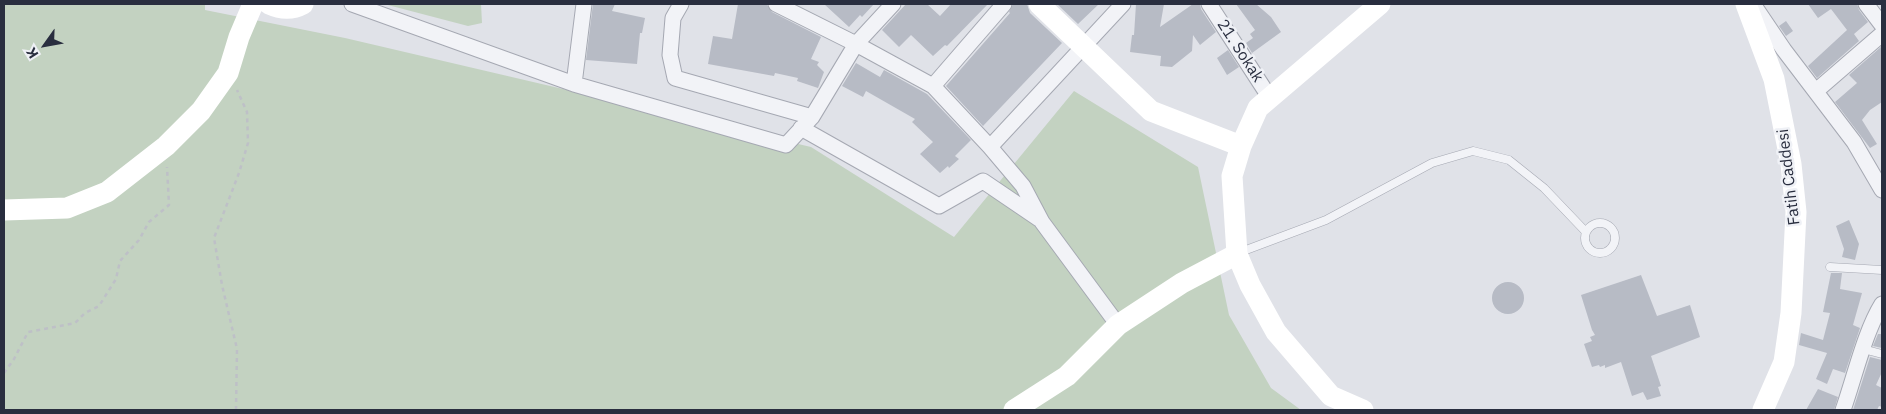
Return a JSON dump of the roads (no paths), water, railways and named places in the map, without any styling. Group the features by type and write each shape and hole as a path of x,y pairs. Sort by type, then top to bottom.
{"street":[{"path":"4,210 67,208 107,192 166,146 201,111 228,73 239,37 253,4"},
{"path":"269,4 288,8 303,4"},
{"path":"352,4 574,84 786,145 812,117 856,44 893,4"},
{"path":"574,84 584,4"},
{"path":"681,4 673,18 670,55 676,78 812,117"},
{"path":"780,4 933,86 990,147 1023,186 1042,222 1118,325"},
{"path":"933,86 1004,4"},
{"path":"1039,4 1151,111 1241,146"},
{"path":"990,147 1123,4"},
{"name":"21. Sokak","path":"1209,4 1270,98"},
{"path":"1331,410 1322,400 1276,332 1250,285 1237,254 1232,176 1241,146 1258,108 1380,4"},
{"name":"Fatih Caddesi","path":"1746,4 1774,78 1791,164 1796,212 1791,313 1784,362 1763,410"},
{"path":"1753,4 1784,50 1854,142 1880,182"},
{"path":"1866,4 1882,26"},
{"path":"1816,91 1882,34"},
{"path":"801,128 939,206 983,181 1042,222"},
{"path":"1014,410 1068,376 1118,325 1182,283 1237,254"},
{"path":"1843,410 1863,349 1882,304"},
{"path":"1276,332 1331,396 1363,410"}],"lane":[{"path":"1237,254 1326,220 1432,163 1473,150 1509,160 1544,188 1586,232"},
{"path":"1830,266 1882,270"},
{"path":"1863,349 1882,354"}]}
